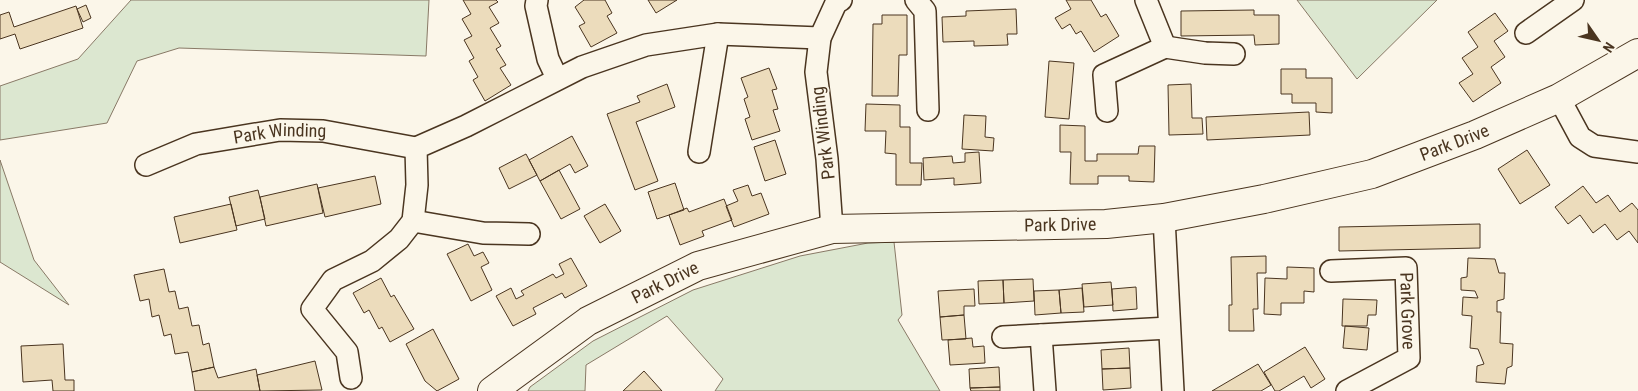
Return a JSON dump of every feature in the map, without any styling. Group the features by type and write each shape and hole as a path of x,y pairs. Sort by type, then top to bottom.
{"street":[{"path":"538,0 536,6 548,59 557,78"},
{"name":"Park Winding","path":"832,229 827,159 816,72 820,38 836,3 841,0"},
{"path":"916,0 924,11 928,110"},
{"path":"1146,0 1165,47"},
{"path":"1526,33 1573,0"},
{"path":"699,152 718,34"},
{"path":"351,378 347,352 312,309 333,280 372,261 399,239 413,221 417,185 416,148 466,126 557,78 582,67 646,45 718,34 820,38"},
{"path":"1108,111 1104,75 1165,47 1205,53 1234,54"},
{"name":"Park Drive","path":"492,391 588,321 698,266 832,229 1106,224 1164,218 1264,199 1372,174 1475,135 1559,98 1638,53"},
{"path":"1559,98 1580,137 1594,146 1638,152"},
{"name":"Park Winding","path":"146,165 196,144 280,130 324,131 416,148"},
{"path":"1164,218 1173,391"},
{"path":"413,221 483,233 529,234"},
{"name":"Park Grove","path":"1331,272 1406,268 1409,358 1346,391"},
{"path":"1003,337 1170,328"},
{"path":"1041,335 1045,391"}],"green space":[{"path":"131,0 429,0 426,56 179,48 137,61 107,123 0,140 0,86 78,59"},
{"path":"1297,0 1437,0 1357,79"},
{"path":"0,160 34,260 69,305 0,262"},
{"path":"894,242 902,315 898,320 940,391 715,391 723,379 667,316 586,365 585,391 528,391 530,387 593,341 693,290 800,256 868,243"}],"building":[{"path":"463,0 496,0 498,2 489,7 499,23 490,28 501,46 496,49 506,65 500,68 511,85 485,101 473,80 478,77 469,61 474,58 464,40 472,36 462,19 471,14"},
{"path":"584,0 605,0 612,13 607,16 617,33 591,47 579,26 585,23 575,7"},
{"path":"648,0 677,0 656,13"},
{"path":"1066,0 1091,0 1101,17 1106,14 1119,36 1094,52 1081,31 1076,34 1070,24 1062,29 1055,18 1071,9"},
{"path":"86,5 91,18 83,22 77,9"},
{"path":"76,6 83,28 20,49 15,34 0,39 0,15 9,12 14,27"},
{"path":"1016,9 1017,34 1007,34 1008,45 974,46 974,41 943,42 942,17 966,16 966,11"},
{"path":"1254,10 1254,15 1279,15 1279,44 1255,45 1254,35 1181,36 1181,11"},
{"path":"1495,13 1508,31 1494,41 1505,57 1491,67 1501,83 1473,102 1459,83 1473,74 1462,58 1478,47 1468,32"},
{"path":"882,15 907,15 907,55 899,55 898,96 872,96 873,24 882,24"},
{"path":"1049,61 1074,63 1069,119 1045,117"},
{"path":"769,68 777,89 772,90 778,109 773,110 780,131 752,140 745,119 750,117 744,99 748,97 741,78"},
{"path":"1281,69 1306,69 1306,78 1332,78 1332,113 1316,112 1316,103 1292,103 1292,94 1281,94"},
{"path":"667,84 675,107 636,122 658,181 635,190 607,114 640,102 637,96"},
{"path":"1191,84 1192,118 1202,118 1203,134 1169,135 1168,85"},
{"path":"866,104 900,105 900,127 910,127 910,163 922,163 921,185 896,185 896,154 885,153 886,131 865,131"},
{"path":"1309,112 1310,135 1207,140 1206,117"},
{"path":"964,115 986,116 985,137 994,138 993,151 962,149"},
{"path":"1060,125 1085,126 1085,161 1097,161 1097,154 1138,154 1139,146 1155,146 1154,182 1129,181 1129,176 1098,176 1098,184 1070,184 1071,152 1060,152"},
{"path":"572,136 588,166 575,173 570,164 540,181 529,160"},
{"path":"775,140 786,174 765,181 754,147"},
{"path":"1527,150 1550,185 1520,204 1498,169"},
{"path":"979,152 981,183 954,185 954,178 924,180 923,158 952,156 953,163 965,162 965,153"},
{"path":"526,154 537,175 509,189 499,168"},
{"path":"559,170 580,209 561,219 540,181"},
{"path":"375,176 381,204 325,217 318,188"},
{"path":"675,183 684,210 657,219 648,192"},
{"path":"317,184 323,213 266,226 260,197"},
{"path":"748,185 752,196 761,193 769,214 734,227 726,206 738,201 733,190"},
{"path":"1583,186 1596,203 1608,195 1620,212 1632,203 1638,210 1638,243 1629,231 1617,240 1605,224 1593,233 1580,215 1568,224 1555,207"},
{"path":"258,190 265,219 236,226 229,197"},
{"path":"724,199 732,220 702,231 704,236 680,245 669,215 687,208 689,212"},
{"path":"231,204 237,230 180,243 174,217"},
{"path":"605,204 621,231 600,243 584,216"},
{"path":"1480,224 1480,248 1339,251 1339,227"},
{"path":"468,244 474,256 483,252 489,263 481,267 492,290 471,301 447,254"},
{"path":"1266,256 1266,273 1257,273 1258,309 1253,309 1254,331 1229,331 1229,305 1232,305 1231,257"},
{"path":"571,258 587,286 565,298 562,293 533,308 536,314 513,326 496,296 511,288 516,299 524,295 521,291 553,274 556,278 564,274 559,264"},
{"path":"1468,258 1495,259 1499,273 1505,273 1504,299 1497,301 1497,312 1501,312 1500,343 1513,344 1512,366 1507,368 1505,384 1476,382 1477,366 1484,364 1478,349 1470,348 1472,316 1462,315 1463,297 1478,298 1475,291 1461,290 1461,278 1467,277"},
{"path":"1287,267 1314,268 1314,292 1304,291 1304,303 1281,303 1281,315 1264,314 1265,278 1287,279"},
{"path":"164,269 169,292 175,291 179,309 188,307 192,326 199,325 203,345 209,343 214,367 192,372 188,352 175,354 171,334 164,336 159,315 152,317 149,299 140,301 134,275"},
{"path":"381,278 391,297 394,295 414,329 390,342 382,327 379,329 369,310 364,313 353,293"},
{"path":"1033,279 1034,301 1004,303 1003,280"},
{"path":"1003,280 1004,303 979,304 978,281"},
{"path":"1111,282 1113,305 1084,307 1082,284"},
{"path":"1136,287 1137,309 1113,311 1112,289"},
{"path":"1082,288 1084,312 1061,313 1059,290"},
{"path":"974,289 975,306 964,306 964,315 940,317 938,291"},
{"path":"1059,290 1061,313 1035,315 1034,291"},
{"path":"1343,299 1377,300 1376,315 1368,315 1367,326 1342,326"},
{"path":"964,315 966,339 942,340 940,317"},
{"path":"1345,326 1369,328 1367,350 1343,348"},
{"path":"433,329 459,379 437,391 425,381 406,344"},
{"path":"972,338 973,347 984,346 985,363 950,365 948,340"},
{"path":"63,344 65,380 74,380 74,391 53,391 52,380 23,382 21,346"},
{"path":"1305,347 1325,379 1311,388 1304,376 1279,391 1275,391 1264,372"},
{"path":"1129,348 1130,368 1102,369 1101,350"},
{"path":"315,361 322,390 260,391 257,375"},
{"path":"1258,364 1271,385 1261,391 1212,391"},
{"path":"214,367 218,378 256,369 260,391 195,391 192,372"},
{"path":"999,367 1000,387 970,388 969,369"},
{"path":"1130,368 1131,388 1103,390 1102,369"},
{"path":"644,371 662,391 623,391"},
{"path":"1000,387 1000,391 971,391 970,388"}]}
